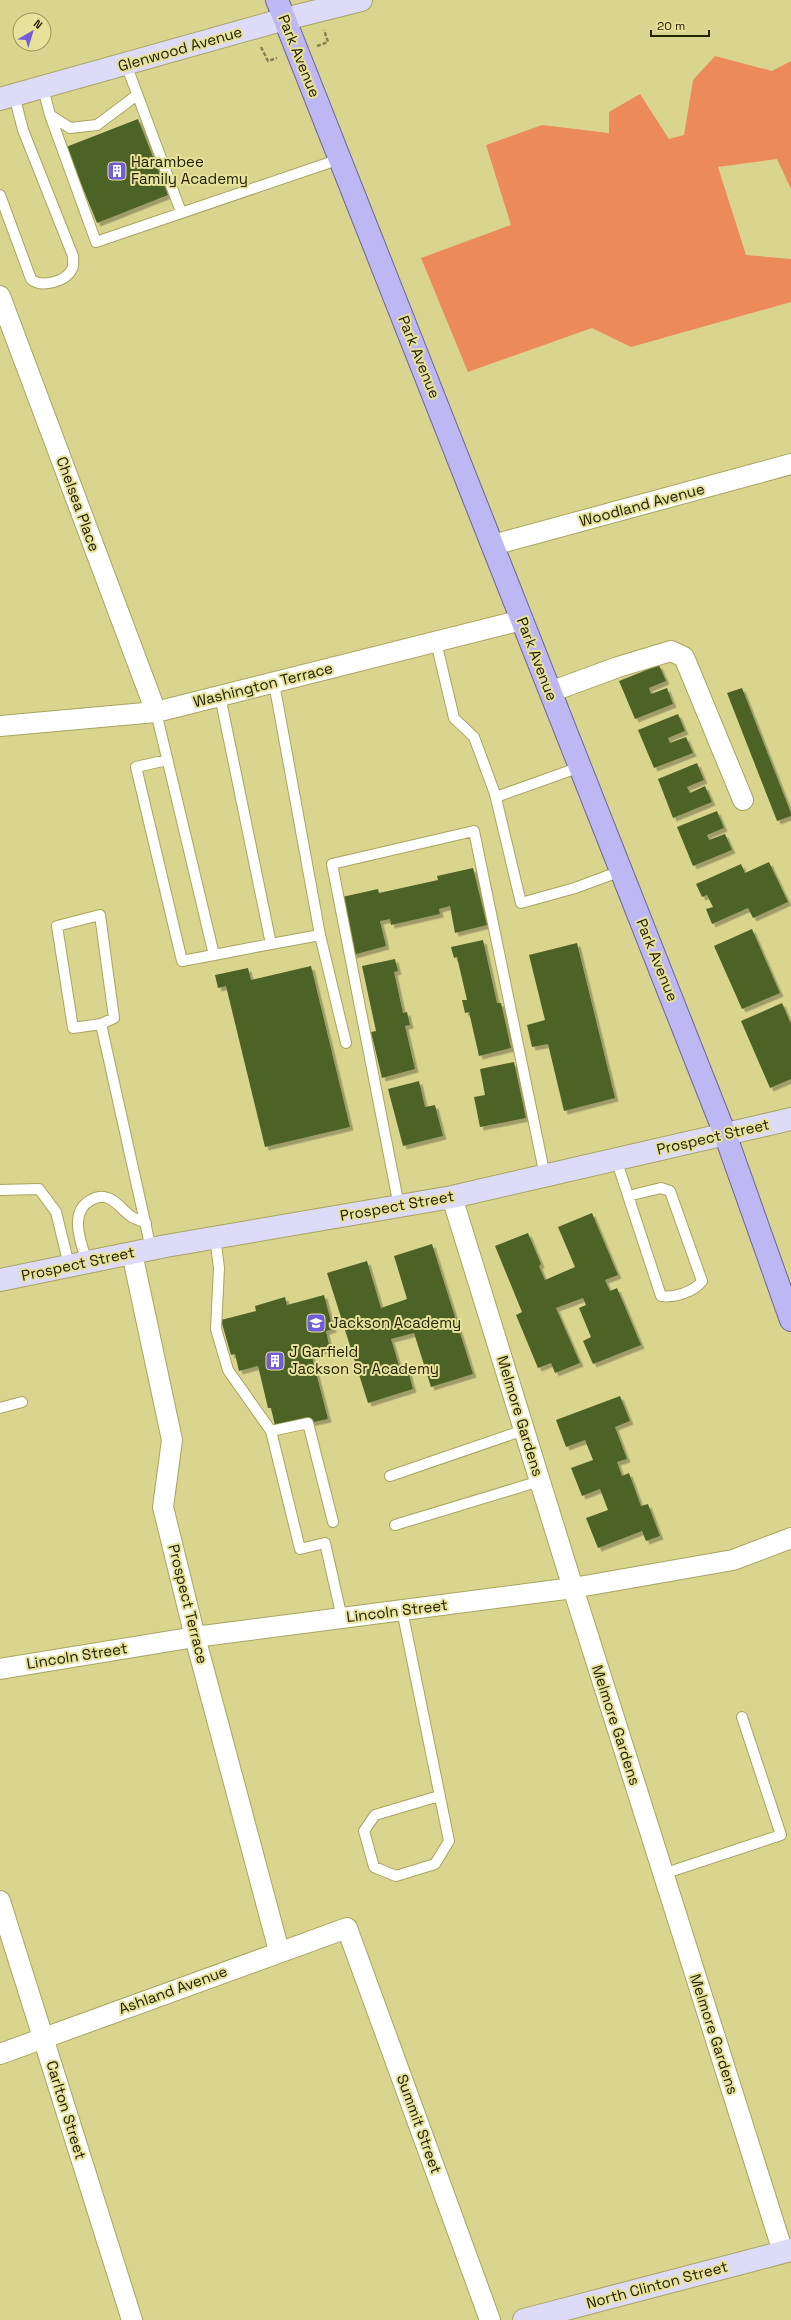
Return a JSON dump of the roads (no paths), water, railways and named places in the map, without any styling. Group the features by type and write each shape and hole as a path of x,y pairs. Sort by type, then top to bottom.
{"main road":[{"name":"Park Avenue","path":"281,10 726,1134 791,1320"}],"street":[{"name":"Glenwood Avenue","path":"7,97 126,64 281,10 361,0"},
{"name":"Chelsea Place","path":"0,296 156,712"},
{"name":"Woodland Avenue","path":"493,545 791,464"},
{"name":"Washington Terrace","path":"0,726 156,712 220,696 275,689 436,642 522,620"},
{"path":"550,692 618,667 671,651 684,657 743,800"},
{"name":"Prospect Street","path":"0,1280 215,1237 452,1197 791,1119"},
{"name":"Melmore Gardens","path":"452,1197 663,1874 787,2251"},
{"name":"Prospect Terrace","path":"142,1251 172,1440 163,1507 195,1637 279,1951"},
{"name":"Lincoln Street","path":"0,1669 195,1637 573,1588 733,1560 791,1538"},
{"name":"Carlton Street","path":"0,1901 132,2320"},
{"name":"Ashland Avenue","path":"0,2054 279,1951 347,1928"},
{"name":"Summit Street","path":"347,1928 490,2320"},
{"name":"North Clinton Street","path":"524,2320 787,2251"}],"lane":[{"path":"126,64 181,212"},
{"path":"43,88 50,115 96,242 340,159"},
{"path":"50,115 70,128 97,125 137,95"},
{"path":"0,195 31,279 36,284 44,285 68,275 73,268 73,256 23,130 7,97"},
{"path":"436,642 454,718 474,737 496,797 521,903 575,888 621,871"},
{"path":"275,689 320,934 346,1043"},
{"path":"220,696 271,944"},
{"path":"156,712 214,955"},
{"path":"167,760 136,767 182,961 320,934"},
{"path":"496,797 580,767"},
{"path":"399,1206 332,864 474,831 545,1176"},
{"path":"100,914 114,1018 101,1024 73,1028 57,926 100,914"},
{"path":"101,1024 146,1223 142,1251"},
{"path":"616,1160 661,1296 670,1297 697,1288 702,1281 670,1191 661,1188 628,1196"},
{"path":"0,1190 39,1189 56,1212 78,1264"},
{"path":"78,1264 79,1216 85,1204 98,1196 107,1198 120,1205 131,1216 146,1223"},
{"path":"215,1237 219,1268 216,1329 228,1370 271,1431 300,1549 325,1543 342,1618"},
{"path":"0,1408 22,1402"},
{"path":"271,1431 308,1423 333,1522"},
{"path":"390,1476 524,1430"},
{"path":"395,1525 540,1481"},
{"path":"402,1610 448,1841 435,1864 396,1876 374,1867 364,1831 375,1815 439,1796"},
{"path":"663,1874 781,1835 742,1717"}],"place":[{"name":"Harambee Family Academy","path":"117,171"},
{"name":"Jackson Academy","path":"316,1323"},
{"name":"J Garfield Jackson Sr Academy","path":"275,1361"}]}
